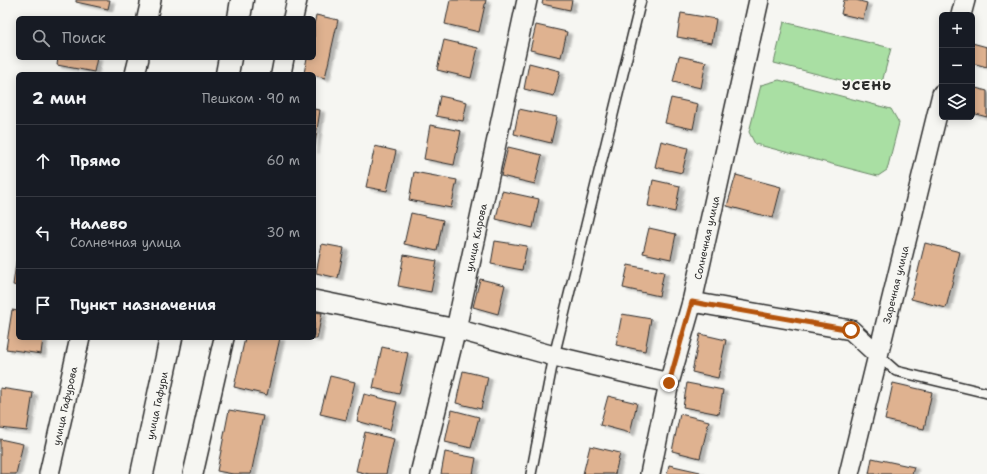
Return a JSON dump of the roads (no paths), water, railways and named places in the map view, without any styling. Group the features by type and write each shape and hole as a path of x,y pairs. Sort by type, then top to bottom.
{"main road":[{"path":"239,16 242,0"},
{"path":"227,72 230,60"},
{"name":"улица Гафури","path":"142,474 171,340"}],"street":[{"path":"147,16 151,0"},
{"path":"293,16 297,0"},
{"name":"улица Кирова","path":"420,474 456,328 528,0"},
{"name":"Солнечная улица","path":"650,474 669,383 692,302 759,0"},
{"path":"962,12 965,0"},
{"path":"136,72 139,60"},
{"path":"281,72 284,60"},
{"name":"Заречная улица","path":"849,474 939,106"},
{"path":"316,300 456,328 554,356 669,383"},
{"path":"692,302 851,330 878,356"},
{"name":"улица Гафурова","path":"49,474 80,340"},
{"path":"193,474 224,340"}],"lane":[{"path":"531,474 554,356 641,0"},
{"path":"878,356 896,371 987,393"}],"district":[{"name":"УСЕНЬ","path":"867,85"}]}
